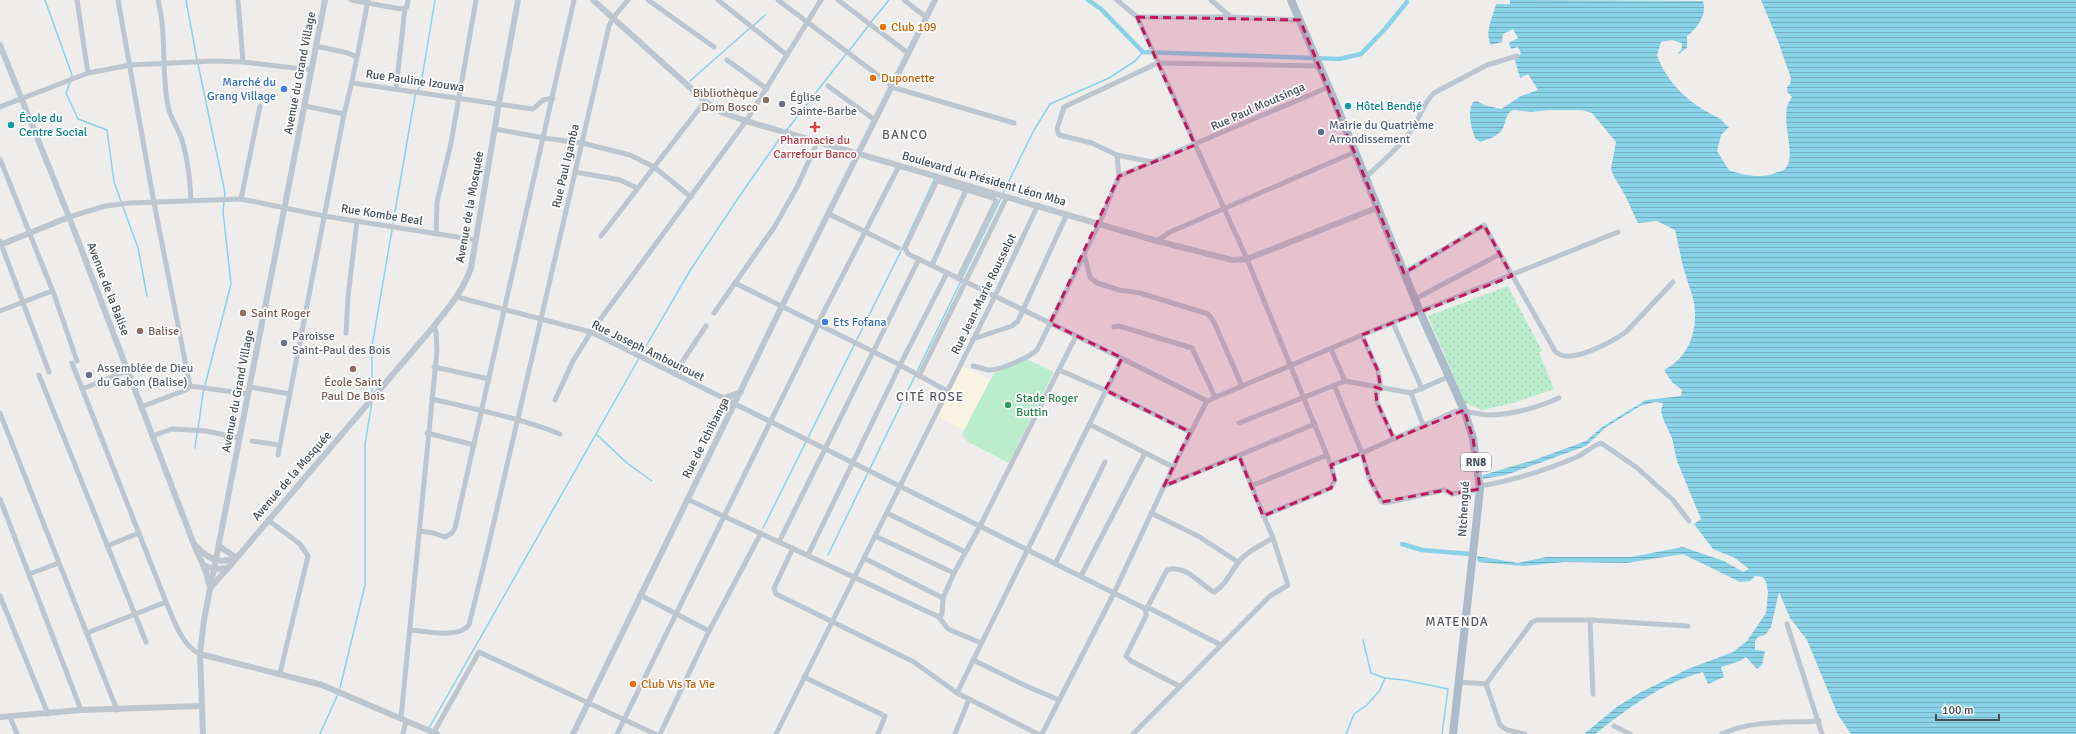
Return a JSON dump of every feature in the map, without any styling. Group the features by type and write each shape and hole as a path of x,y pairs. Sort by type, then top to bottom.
{"main road":[{"name":"Ntchengué","path":"1291,0 1379,207 1414,299 1464,410 1473,438 1480,488 1453,734"}],"street":[{"path":"77,0 88,73"},
{"path":"118,0 154,203 190,386"},
{"path":"158,0 163,30 168,106 185,151 189,170 191,200"},
{"path":"238,0 243,62"},
{"name":"Avenue du Grand Village","path":"203,734 200,654 204,620 325,0"},
{"path":"351,0 405,8"},
{"path":"396,89 405,8 408,0"},
{"path":"436,234 437,202 459,97 476,0"},
{"name":"Avenue de la Mosquée","path":"210,588 371,401 457,297 471,268 494,128 518,0"},
{"path":"420,531 433,532 445,537 452,533 474,445 574,0"},
{"name":"Boulevard du Président Léon Mba","path":"593,0 705,101 721,112 746,121 818,140 967,188 1038,205 1157,241 1232,260 1247,259 1379,207"},
{"path":"612,18 628,0"},
{"path":"648,0 714,47"},
{"path":"718,0 787,55"},
{"path":"778,0 892,85 906,92 1014,123"},
{"path":"555,400 573,361 591,332 746,121 821,0"},
{"path":"838,0 908,53"},
{"path":"904,0 926,17"},
{"name":"Rue de Tchibanga","path":"573,734 687,499 736,403 782,306 860,153 935,0"},
{"path":"1117,0 1137,17 1152,49 1247,259 1331,465 1335,480 1331,488 1263,516"},
{"path":"1211,0 1231,17"},
{"path":"352,83 368,2"},
{"path":"1137,17 1231,17 1300,20"},
{"name":"Rue Paul Igamba","path":"410,630 457,633 466,628 469,624 542,320 546,292 612,18"},
{"name":"Avenue de la Balise","path":"0,45 69,217 141,408 203,565 210,588"},
{"path":"316,46 348,53 356,57"},
{"path":"1366,177 1406,136 1434,93 1487,65 1517,56"},
{"path":"727,60 767,89"},
{"path":"1152,162 1117,155 1092,144 1059,135 1057,129 1063,110 1066,106 1157,61 1319,64"},
{"path":"0,107 88,73 130,65 196,62 243,62 312,70"},
{"name":"Rue Pauline Izouwa","path":"278,455 344,114 352,83 459,97 533,109 543,100 553,98"},
{"path":"828,86 875,120"},
{"name":"Rue Paul Moutsinga","path":"1119,176 1329,87"},
{"path":"601,236 705,101"},
{"path":"241,199 260,106"},
{"path":"305,106 344,114"},
{"path":"494,128 544,138 582,143 630,155 654,167 691,197"},
{"path":"714,313 779,219 797,187 818,140"},
{"path":"1157,241 1170,232 1223,208 1355,152"},
{"path":"973,366 993,369 1034,353 1099,224 1119,176 1117,155"},
{"path":"0,159 52,292 82,389 166,602 179,632 190,648 200,654 280,673 329,688 432,731 479,652 654,734"},
{"path":"617,734 725,516 770,421 898,166"},
{"path":"575,172 620,180 637,188"},
{"path":"962,281 996,203 993,198 967,188 941,181 936,183 906,248 908,254 962,281 1122,358 1207,401"},
{"path":"932,265 967,188"},
{"path":"917,375 962,281 1005,197"},
{"name":"Rue Kombe Beal","path":"69,217 100,207 122,204 241,199 324,216 476,240"},
{"name":"Rue Jean-Marie Rousselot","path":"776,734 900,487 946,391 995,296 1038,205"},
{"path":"829,214 898,248"},
{"path":"973,339 1014,325 1023,310 1067,214"},
{"path":"49,372 24,302 0,243 69,217"},
{"path":"346,333 357,221"},
{"path":"1404,273 1484,225 1555,351 1558,355 1565,357 1581,354 1618,338 1626,332 1673,282"},
{"path":"793,548 774,588 776,594 914,662 957,693 1040,734 1114,593 1173,467 1207,401 1362,335 1512,276 1618,232"},
{"path":"1084,254 1090,277 1097,283 1119,290 1140,293 1208,314 1214,322 1242,386"},
{"path":"1414,299 1500,254"},
{"path":"779,542 919,259"},
{"path":"808,555 900,365 947,273"},
{"path":"735,283 856,345 900,365 946,391"},
{"path":"0,311 52,292"},
{"name":"Rue Joseph Ambourouet","path":"457,297 504,311 591,332 640,358 736,403 825,450 1026,550 1221,645"},
{"path":"1393,323 1422,389"},
{"path":"403,734 410,630 437,338 434,326"},
{"path":"674,374 706,326"},
{"path":"1114,327 1119,326 1192,348 1215,397"},
{"path":"1362,335 1378,371 1379,388 1377,402 1394,438"},
{"path":"939,617 942,614 943,598 954,573 980,526 1076,336"},
{"path":"1332,348 1345,381"},
{"path":"957,693 1026,550 1122,358"},
{"path":"434,368 489,379"},
{"path":"1059,370 1105,390 1190,432"},
{"path":"82,389 127,371"},
{"path":"39,375 146,642"},
{"path":"1239,422 1302,396 1345,381 1411,393 1448,377"},
{"path":"1334,385 1362,453 1369,478 1382,502 1444,490 1452,494 1480,488 1540,470 1576,457 1601,443 1636,467 1673,500 1689,520"},
{"path":"141,408 186,390 190,386 290,394"},
{"path":"725,398 741,392"},
{"path":"1411,393 1423,425"},
{"path":"1331,465 1362,453 1448,414 1464,410 1486,415 1512,413 1542,405 1559,398"},
{"path":"432,399 518,420 560,434"},
{"path":"0,413 117,710"},
{"path":"1089,424 1173,467"},
{"path":"1164,486 1315,424"},
{"path":"152,436 172,429 206,431 240,438"},
{"path":"428,433 474,445"},
{"path":"252,441 279,445"},
{"path":"1081,576 1145,453"},
{"path":"1133,734 1270,596 1288,585 1273,538 1240,456"},
{"path":"1251,486 1327,456"},
{"path":"1055,564 1105,462"},
{"path":"0,499 81,710"},
{"path":"687,499 939,617 948,629 981,644"},
{"path":"887,513 965,552"},
{"path":"1151,514 1198,536 1238,562"},
{"path":"268,520 300,544 308,556 280,673"},
{"path":"107,546 139,533"},
{"path":"660,734 709,630 761,533"},
{"path":"875,536 954,573"},
{"path":"1179,686 1131,661 1126,656 1146,616 1146,609 1168,570 1176,568 1192,576 1214,592 1219,589 1229,577 1238,562 1273,538"},
{"path":"193,542 201,552 216,561 224,561 237,555"},
{"path":"201,552 218,548 237,555"},
{"path":"864,558 943,598"},
{"path":"29,574 59,563"},
{"path":"203,565 214,569 228,568"},
{"path":"640,595 709,630"},
{"path":"0,596 48,714"},
{"path":"87,633 166,602"},
{"path":"1486,684 1532,622 1537,620 1590,620 1688,626"},
{"path":"1590,620 1593,694"},
{"path":"1787,624 1822,734"},
{"path":"973,660 1059,700"},
{"path":"804,677 885,716 878,734"},
{"path":"1459,682 1486,684"},
{"path":"1486,684 1500,725 1507,730 1525,734"},
{"path":"955,734 969,699"},
{"path":"0,718 81,710 201,706"},
{"path":"10,717 17,734"},
{"path":"1722,734 1736,729 1759,725 1818,721"},
{"path":"1614,726 1630,734"}],"highlighted area":[{"path":"1137,17 1300,20 1404,273 1484,225 1512,276 1362,335 1378,371 1381,389 1375,387 1377,402 1394,439 1464,410 1473,438 1480,489 1452,494 1446,490 1382,502 1369,478 1362,453 1331,465 1335,480 1331,488 1263,516 1239,456 1164,486 1190,432 1105,390 1122,358 1050,323 1119,176 1195,145"}],"shaded area":[{"path":"963,366 990,380 965,430 937,416"}],"green space":[{"path":"1508,286 1542,351 1539,353 1554,389 1513,403 1482,410 1465,403 1428,316"},
{"name":"Stade Roger Buttin","path":"1026,359 1054,372 1009,463 968,442 962,434 994,373"}],"water":[{"path":"1510,0 1703,1 1703,16 1695,29 1687,36 1687,48 1677,55 1682,48 1682,43 1672,40 1661,42 1657,55 1667,75 1681,92 1698,106 1720,119 1729,127 1721,135 1717,151 1729,170 1746,175 1764,176 1784,170 1788,164 1790,156 1786,115 1788,105 1792,97 1788,93 1787,87 1790,84 1791,78 1761,0 2076,0 2076,734 1851,734 1838,715 1807,640 1790,618 1779,592 1771,627 1765,635 1758,637 1755,641 1755,650 1765,651 1762,665 1757,669 1746,657 1740,661 1721,667 1724,677 1708,684 1703,672 1688,677 1646,697 1595,734 1584,734 1618,706 1641,692 1688,669 1733,652 1747,641 1766,613 1768,592 1766,582 1763,577 1755,576 1750,581 1740,582 1683,554 1626,563 1564,562 1523,566 1478,562 1477,556 1518,563 1546,557 1631,557 1683,547 1724,561 1743,572 1749,569 1735,558 1713,549 1694,524 1701,519 1677,461 1672,438 1661,411 1663,403 1655,402 1640,406 1605,428 1586,446 1506,475 1483,479 1483,475 1534,460 1586,441 1602,427 1646,400 1681,396 1682,390 1672,382 1664,370 1680,358 1686,350 1690,342 1695,323 1694,302 1683,266 1675,230 1657,221 1638,223 1625,195 1613,175 1611,168 1616,142 1592,113 1582,110 1549,110 1531,112 1514,110 1509,113 1503,128 1497,135 1480,142 1475,138 1470,115 1473,102 1477,101 1484,105 1501,109 1521,96 1538,90 1528,74 1520,78 1515,60 1521,53 1518,47 1511,49 1509,43 1518,38 1513,29 1503,34 1502,42 1491,45 1489,40 1488,35 1490,24 1496,4 1510,4"}],"waterway":[{"path":"45,0 72,75 71,78"},
{"path":"186,0 197,60"},
{"path":"393,223 415,96 421,84 435,0"},
{"path":"871,22 889,0"},
{"path":"1088,0 1101,9 1143,52 1339,59 1361,54 1385,29 1407,2"},
{"path":"753,26 765,15"},
{"path":"849,51 869,25"},
{"path":"690,81 750,28"},
{"path":"1002,195 1034,130 1050,104 1109,78 1135,61 1143,52"},
{"path":"786,131 846,54"},
{"path":"198,64 225,193 223,211 231,284 203,393 198,429"},
{"path":"70,82 66,93 78,119 107,130 114,182 138,248 147,296"},
{"path":"429,728 691,269 783,134"},
{"path":"763,528 902,249 935,178"},
{"path":"962,278 1001,198"},
{"path":"372,396 372,346 392,230"},
{"path":"828,555 961,281"},
{"path":"340,688 365,585 365,444 372,402"},
{"path":"195,448 197,433"},
{"path":"596,434 627,463 652,481"},
{"path":"1402,544 1422,550 1470,554"},
{"path":"1363,640 1371,673 1385,678 1404,680 1448,689 1442,734"},
{"path":"1346,734 1354,714 1367,705 1380,690 1385,678"},
{"path":"320,734 338,694"}],"place":[{"name":"Club 109","path":"883,27"},
{"name":"Duponette","path":"873,78"},
{"name":"Marché du Grang Village","path":"284,89"},
{"name":"Bibliothèque Dom Bosco","path":"766,100"},
{"name":"Église Sainte-Barbe","path":"782,104"},
{"name":"Hôtel Bendjé","path":"1348,106"},
{"name":"École du Centre Social","path":"11,125"},
{"name":"Pharmacie du Carrefour Banco","path":"815,127"},
{"name":"Mairie du Quatrième Arrondissement","path":"1321,132"},
{"name":"Saint Roger","path":"243,313"},
{"name":"Ets Fofana","path":"825,322"},
{"name":"Balise","path":"140,331"},
{"name":"Paroisse Saint-Paul des Bois","path":"284,343"},
{"name":"École Saint Paul De Bois","path":"353,369"},
{"name":"Assemblée de Dieu du Gabon (Balise)","path":"89,375"},
{"name":"Stade Roger Buttin","path":"1008,405"},
{"name":"Club Vis Ta Vie","path":"633,684"}],"district":[{"name":"BANCO","path":"905,135"},
{"name":"CITÉ ROSE","path":"930,397"},
{"name":"MATENDA","path":"1457,622"}]}
